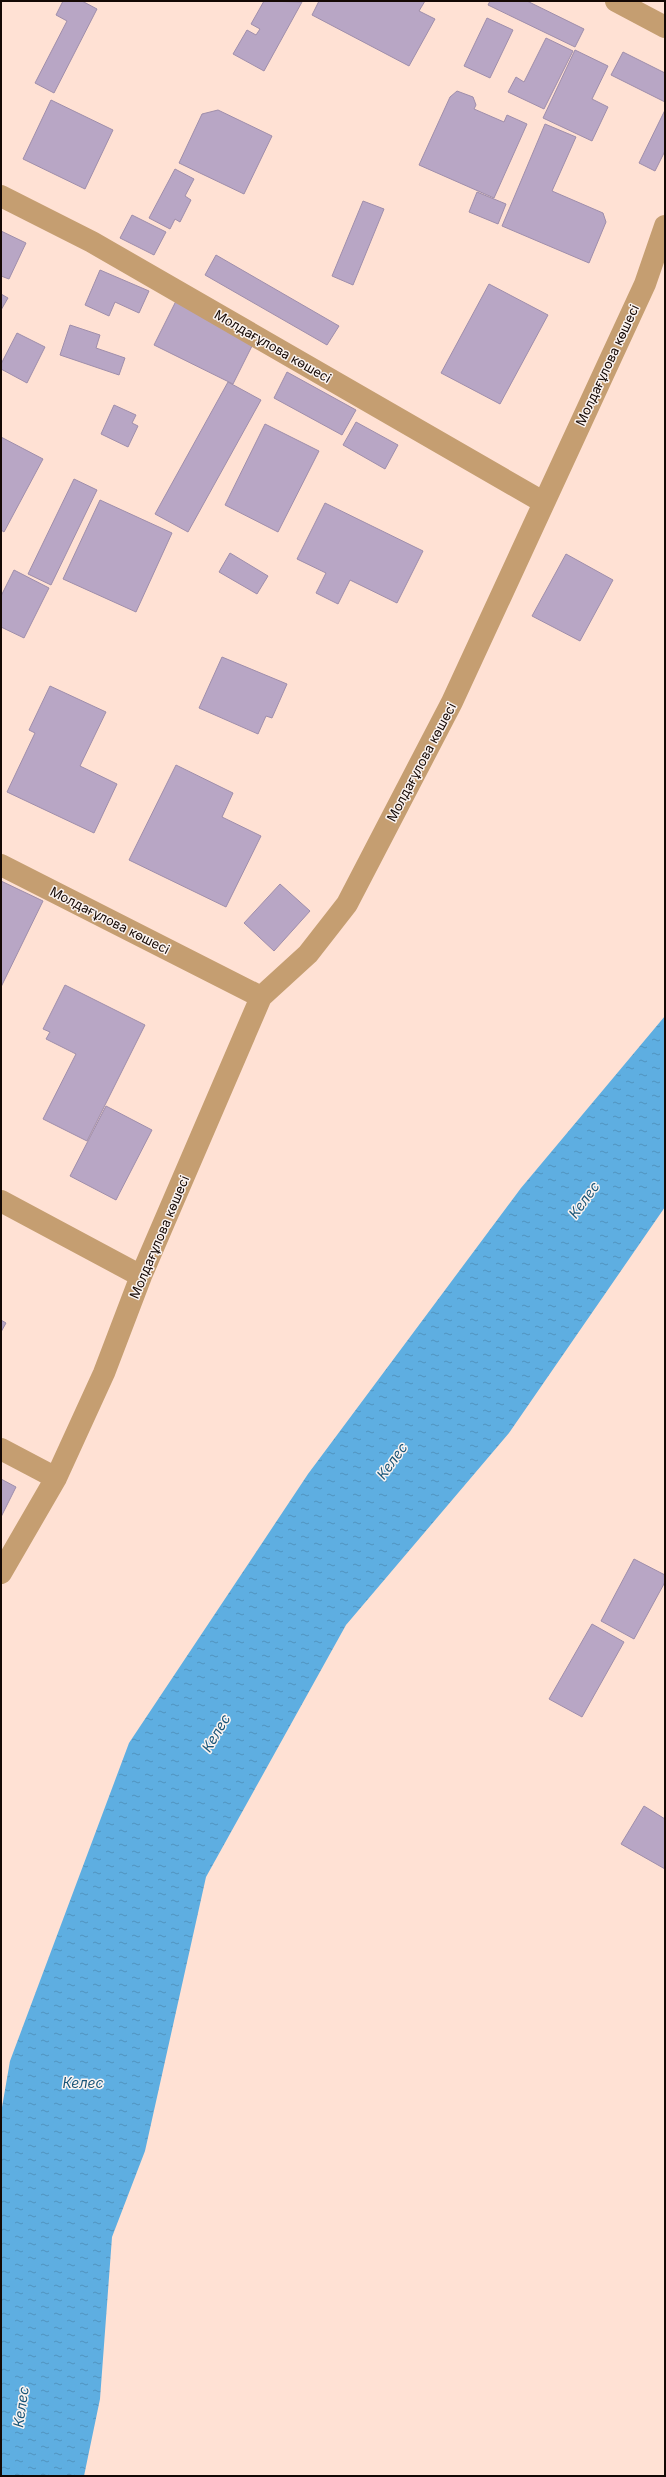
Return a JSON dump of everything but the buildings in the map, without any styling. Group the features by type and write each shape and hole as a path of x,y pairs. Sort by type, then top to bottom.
{"street":[{"path":"616,1 665,27"},
{"name":"Молдағұлова көшесі","path":"1,196 92,242 543,502"},
{"name":"Молдағұлова көшесі","path":"1,1573 56,1478 104,1373 142,1276 261,997 308,954 346,904 452,702 543,502 645,284 665,226"},
{"name":"Молдағұлова көшесі","path":"1,865 261,997"},
{"path":"1,1201 142,1276"},
{"path":"1,1449 56,1478"}],"water":[{"name":"Келес","path":"665,1016 665,1207 509,1433 346,1625 206,1877 145,2151 112,2237 100,2399 84,2476 1,2476 1,2113 10,2061 129,1743 308,1474 521,1188"}]}
